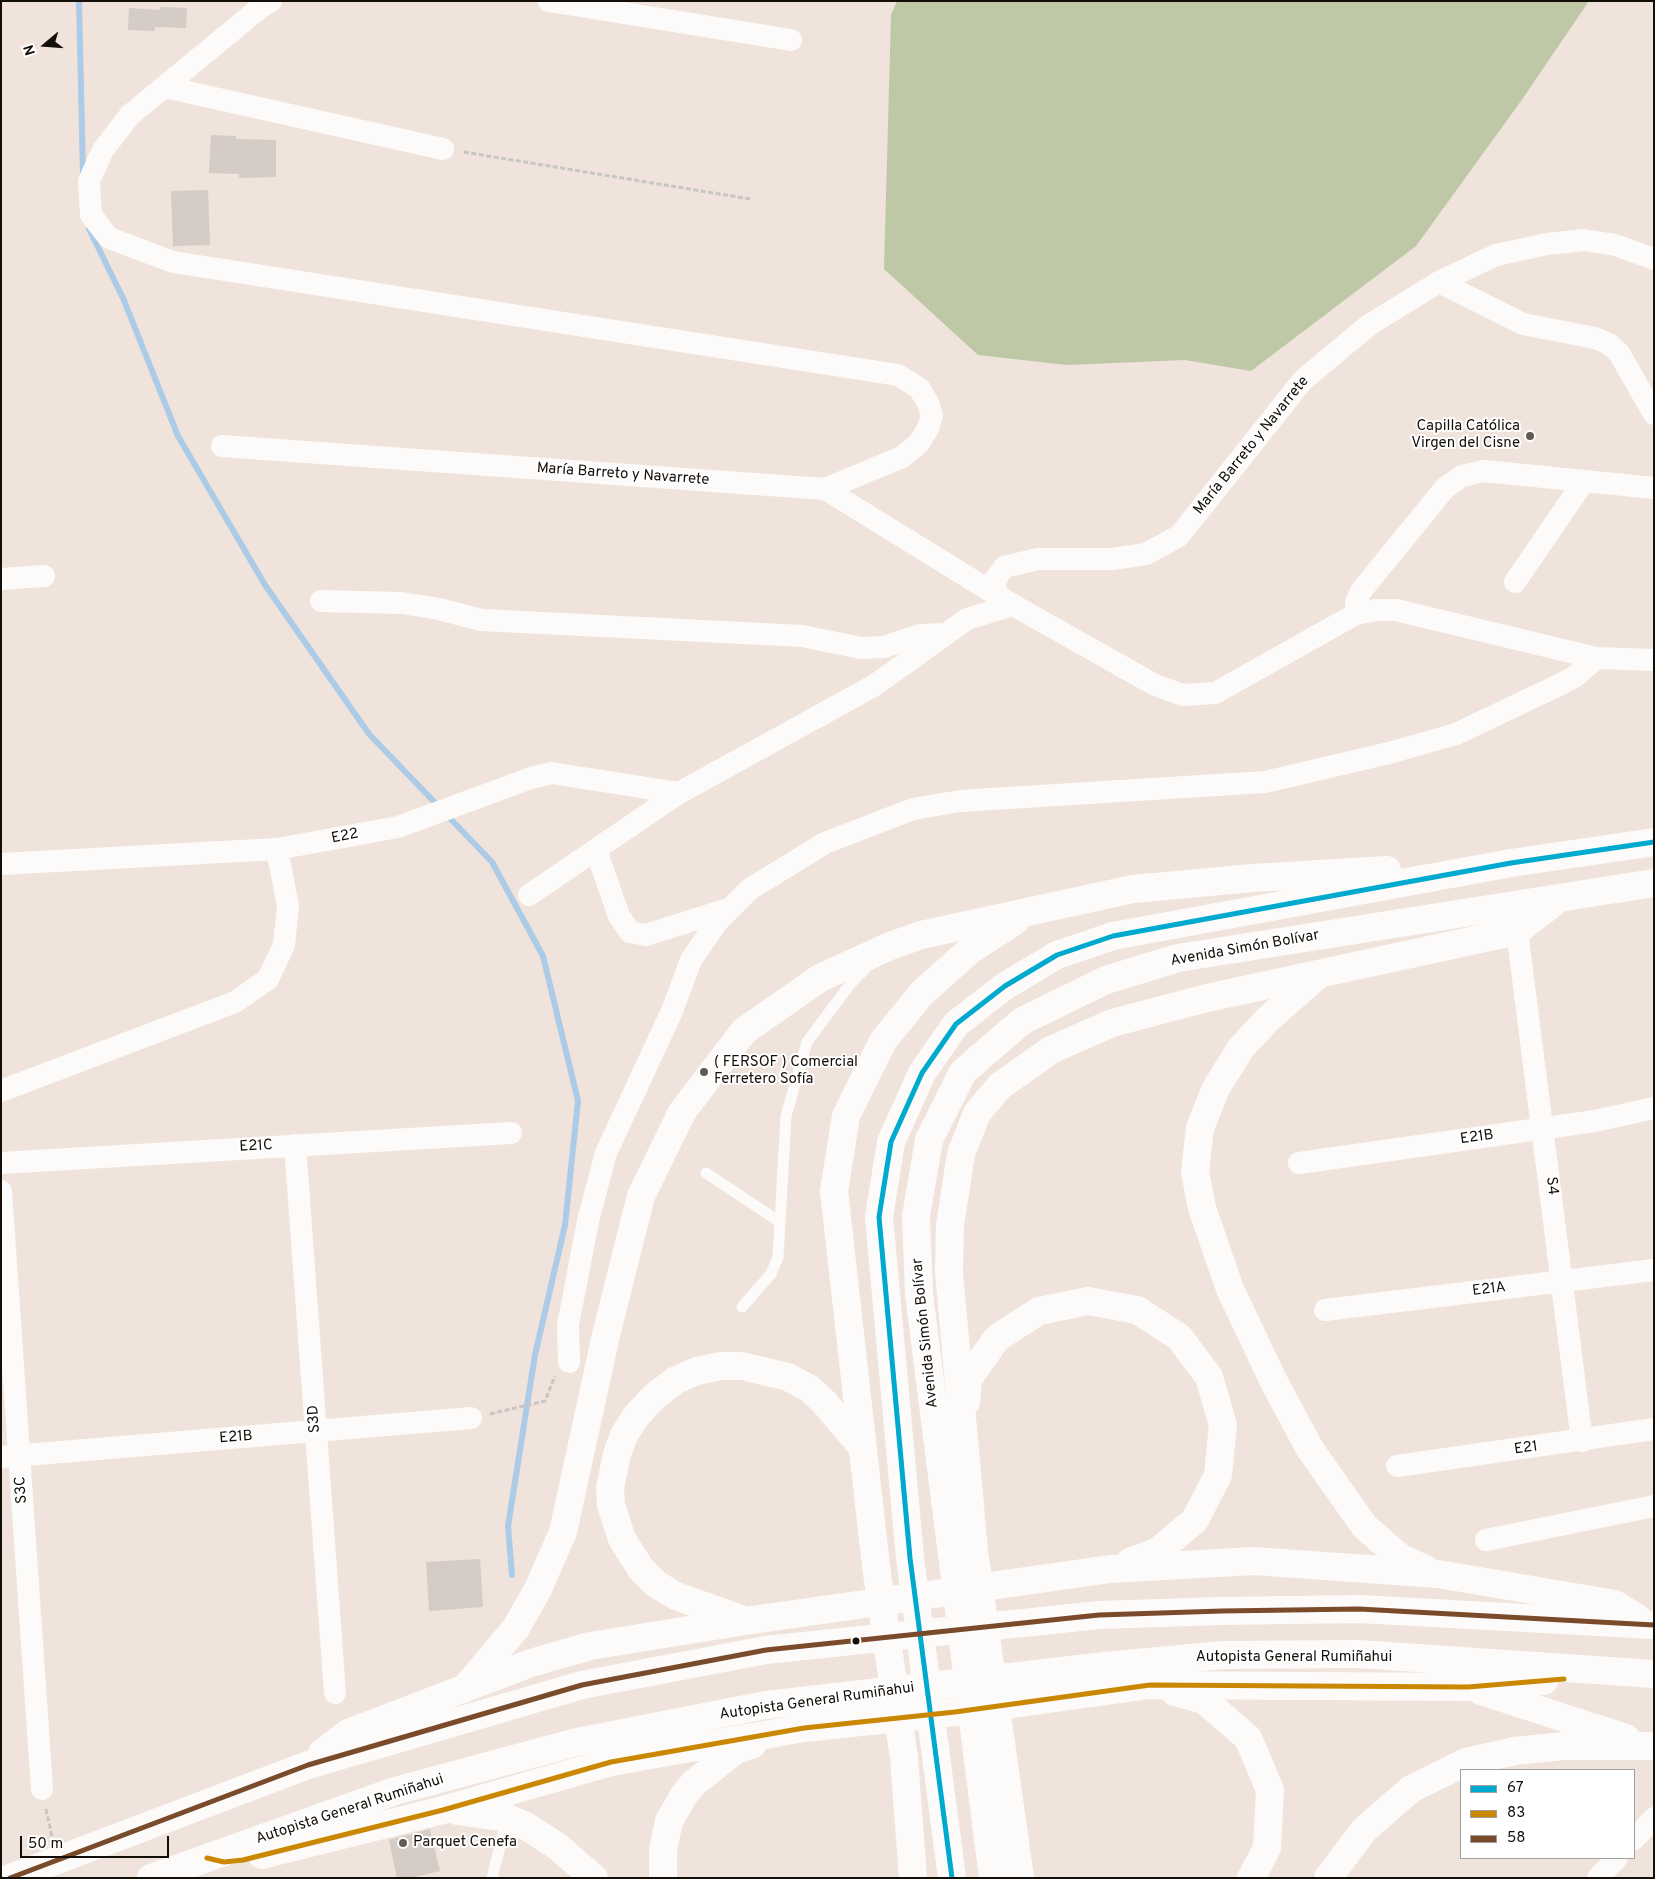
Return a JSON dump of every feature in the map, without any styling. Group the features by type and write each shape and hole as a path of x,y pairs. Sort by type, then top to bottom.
{"highway":[{"path":"952,1878 910,1558 879,1217 891,1142 922,1073 956,1024 1005,986 1057,955 1113,936 1170,924 1511,863 1654,842"},
{"path":"466,1687 516,1628 538,1589 563,1532 606,1335 641,1196 682,1112 744,1031 820,978 890,946 920,935 1031,910 1143,888 1254,878 1511,863"},
{"name":"Avenida Simón Bolívar","path":"963,1553 919,1294 916,1216 929,1140 963,1072 1022,1021 1106,980 1178,958 1557,900 1654,882"},
{"path":"993,1878 988,1747 963,1553 963,1430 949,1272 950,1225 961,1154 977,1112 1000,1086 1051,1050 1112,1023 1207,998 1517,931 1557,900"},
{"path":"913,1878 904,1758 876,1566 834,1191 846,1116 883,1041 922,993 969,951 1031,910"},
{"path":"1318,975 1268,1019 1241,1048 1216,1088 1200,1128 1195,1172 1202,1208 1230,1289 1274,1382 1310,1449 1365,1527 1400,1558 1438,1574"},
{"path":"963,1430 968,1379 997,1338 1039,1311 1088,1301 1137,1310 1179,1336 1209,1377 1223,1425 1218,1475 1195,1520 1157,1552 1110,1569"},
{"path":"745,1620 684,1599 656,1584 642,1569 622,1539 611,1505 610,1488 617,1454 624,1435 636,1416 655,1396 676,1380 697,1371 721,1366 742,1366 788,1378 810,1390 824,1402 862,1447"},
{"path":"308,1765 348,1733 531,1663 590,1646 745,1620 1110,1569 1254,1561 1438,1574 1614,1604 1652,1625"},
{"path":"10,1878 308,1765 582,1686 756,1651 1118,1614 1359,1609 1652,1625"},
{"name":"Autopista General Rumiñahui","path":"155,1877 396,1792 434,1781 577,1742 766,1705 1105,1666 1223,1656 1358,1654 1647,1674"},
{"path":"207,1858 224,1862 242,1860 443,1810 611,1762 804,1728 956,1712 1150,1685 1468,1687 1647,1674"},
{"path":"1150,1685 1204,1700 1248,1738 1270,1790 1267,1848 1251,1878"},
{"path":"1468,1687 1651,1746"},
{"path":"663,1878 663,1850 669,1821 694,1782 736,1750 804,1728"},
{"path":"1328,1878 1364,1830 1411,1789 1466,1762 1515,1750 1564,1746 1651,1746"},
{"path":"988,1747 1014,1833 1020,1878"},
{"path":"443,1810 507,1818 542,1834 594,1878"},
{"path":"900,1878 909,1833"},
{"path":"1014,1833 1037,1878"}],"street":[{"path":"271,1 261,7 130,115 103,150 89,181 91,215 109,238 173,262 898,375 919,388 928,403 932,415 928,428 919,443 902,456 825,490"},
{"path":"550,1 791,40"},
{"path":"165,87 443,149"},
{"name":"María Barreto y Navarrete","path":"1004,599 995,580 1004,567 1038,560 1112,559 1146,554 1179,536 1304,380 1369,325 1439,282 1496,255 1574,241 1584,240 1615,244 1654,258"},
{"path":"1439,282 1523,324 1595,338 1609,344 1620,353 1654,414"},
{"name":"María Barreto y Navarrete","path":"222,446 825,490 1004,599 1155,685 1183,695 1215,693 1356,614 1376,610 1396,610 1596,658 1654,660"},
{"path":"1356,614 1356,602 1361,591 1445,488 1462,476 1484,471 1654,488"},
{"path":"1515,582 1584,481"},
{"path":"1,579 44,576"},
{"path":"529,895 679,793 875,685 967,618 1004,599"},
{"path":"321,601 402,603 439,609 481,620 802,636 861,648 884,647 920,635 944,634"},
{"path":"569,1362 568,1325 588,1221 606,1153 672,1011 691,960 717,922 750,889 825,843 913,809 960,801 1274,780 1389,753 1456,734 1576,676 1596,658"},
{"name":"E22","path":"1,864 277,849 398,827 531,778 551,773 679,793"},
{"path":"1,1091 235,1002 268,979 284,945 288,906 277,849"},
{"path":"596,850 619,916 630,932 646,935 731,908"},
{"name":"S4","path":"1517,931 1544,1128 1582,1441"},
{"name":"E21B","path":"1299,1163 1595,1121 1654,1108"},
{"name":"E21C","path":"1,1163 511,1133"},
{"name":"S3D","path":"295,1145 335,1693"},
{"name":"S3C","path":"1,1191 10,1456 42,1789"},
{"name":"E21A","path":"1324,1310 1654,1270"},
{"name":"E21B","path":"10,1456 471,1418"},
{"name":"E21","path":"1397,1466 1582,1441 1654,1429"},
{"path":"1486,1540 1654,1506"},
{"path":"1635,1838 1654,1818"},
{"path":"1598,1878 1616,1859"}],"lane":[{"path":"742,1307 771,1274 778,1257 786,1116 807,1042 851,983 890,946"},
{"path":"706,1173 780,1222"},
{"path":"492,1878 507,1818"}],"path":[{"path":"443,149 750,199"},
{"path":"508,1410 545,1401 559,1363 569,1362"},
{"path":"42,1789 56,1860"}],"green space":[{"path":"897,1 1589,1 1521,101 1416,246 1251,371 1185,360 1067,365 978,355 884,269 891,15"}],"building":[{"path":"160,7 187,8 186,28 155,27 155,31 128,30 129,8 160,10"},
{"path":"211,135 236,136 236,139 276,140 276,177 239,178 239,174 209,173"},
{"path":"208,190 210,245 173,246 171,191"},
{"path":"480,1559 483,1607 429,1611 426,1562"},
{"path":"430,1829 440,1871 411,1878 397,1878 389,1840"}],"waterway":[{"path":"79,1 83,175"},
{"path":"89,229 123,298 178,436 265,585 369,734 492,862 543,956 578,1101 565,1225 535,1355 508,1526 512,1575"}],"transit line":[{"name":"67","path":"952,1878 910,1558 879,1217 891,1142 922,1073 956,1024 1005,986 1057,955 1113,936 1511,863 1654,842"},
{"name":"58","path":"10,1878 308,1765 582,1685 766,1650 1099,1615 1222,1611 1359,1609 1654,1625"},
{"name":"83","path":"207,1858 224,1862 243,1860 443,1810 611,1762 804,1728 955,1712 1150,1685 1468,1687 1564,1679"}],"place":[{"name":"Capilla Católica Virgen del Cisne","path":"1530,436"},
{"name":"( FERSOF ) Comercial Ferretero Sofía","path":"704,1072"},
{"name":"Parquet Cenefa","path":"403,1843"}]}
